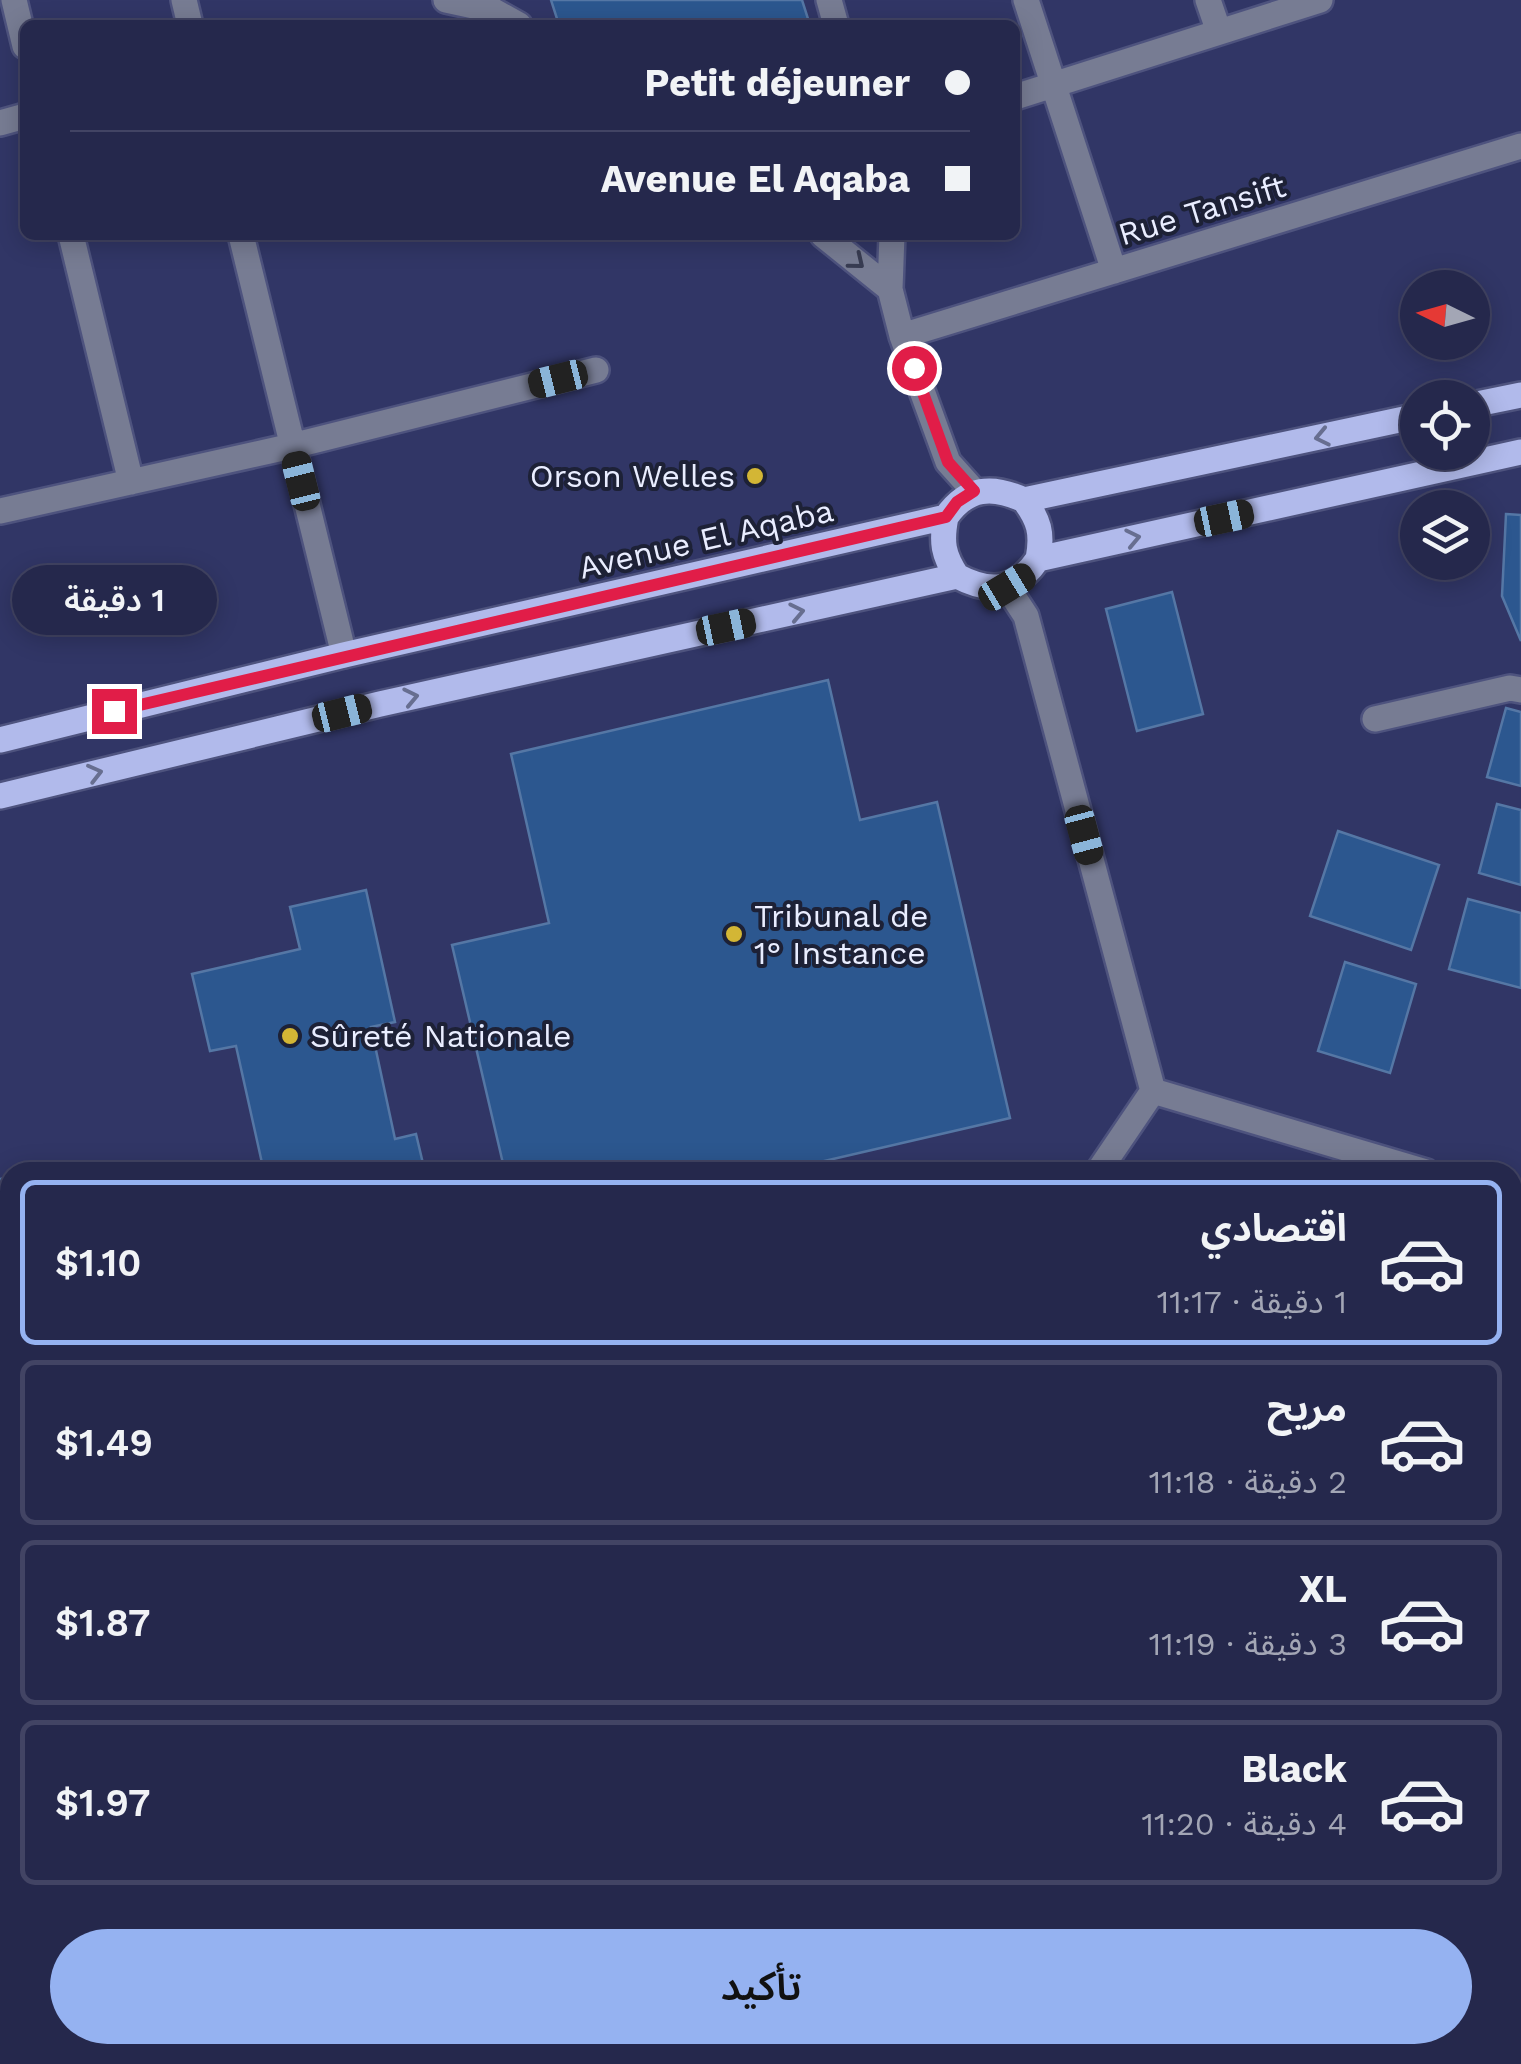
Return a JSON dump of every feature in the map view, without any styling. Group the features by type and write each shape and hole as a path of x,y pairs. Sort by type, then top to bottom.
{"main road":[{"path":"1490,401 1521,394"},
{"path":"1024,500 1400,420"},
{"path":"1038,558 1521,452"},
{"path":"946,517 943,548 957,576 982,589 1007,587 1026,576 1038,558 1042,537 1038,519 1024,500 1002,489 974,491"},
{"name":"Avenue El Aqaba","path":"0,740 344,655 946,517 957,502 974,491"},
{"path":"0,796 380,704 957,576"}],"street":[{"path":"14,0 20,25"},
{"path":"446,0 494,5"},
{"path":"1026,0 1114,270"},
{"path":"1208,0 1219,32"},
{"path":"1020,96 1320,0"},
{"name":"Rue Tansift","path":"902,336 1521,146"},
{"path":"72,240 132,482"},
{"path":"242,240 344,655"},
{"path":"830,240 890,289"},
{"path":"892,240 890,289 902,336 948,462 974,491"},
{"path":"0,512 292,446 596,370"},
{"path":"1007,587 1026,616 1153,1091 1105,1162"},
{"path":"1376,719 1510,688 1521,690"},
{"path":"1153,1091 1392,1162"}],"building":[{"path":"551,0 802,0 808,20 557,20"},
{"path":"1506,514 1521,515 1521,641 1502,596"},
{"path":"1172,592 1203,714 1137,731 1106,609"},
{"name":"Tribunal de 1° Instance","path":"828,680 860,820 937,802 1010,1118 820,1162 503,1162 452,945 549,923 511,754"},
{"path":"1506,708 1521,712 1521,786 1487,777"},
{"path":"1497,804 1521,810 1521,885 1479,873"},
{"path":"1338,831 1439,865 1411,950 1310,916"},
{"name":"Sûreté Nationale","path":"366,890 395,1022 371,1027 395,1139 416,1134 423,1162 262,1162 236,1046 210,1051 192,974 300,949 290,907"},
{"path":"1468,899 1521,913 1521,988 1449,969"},
{"path":"1345,962 1416,984 1390,1073 1318,1051"}],"place":[{"name":"Orson Welles","path":"755,476"},
{"name":"Tribunal de 1° Instance","path":"734,934"},
{"name":"Sûreté Nationale","path":"290,1036"}],"route":[{"path":"114,711 946,517 957,502 974,491 948,462 914,368"}]}
